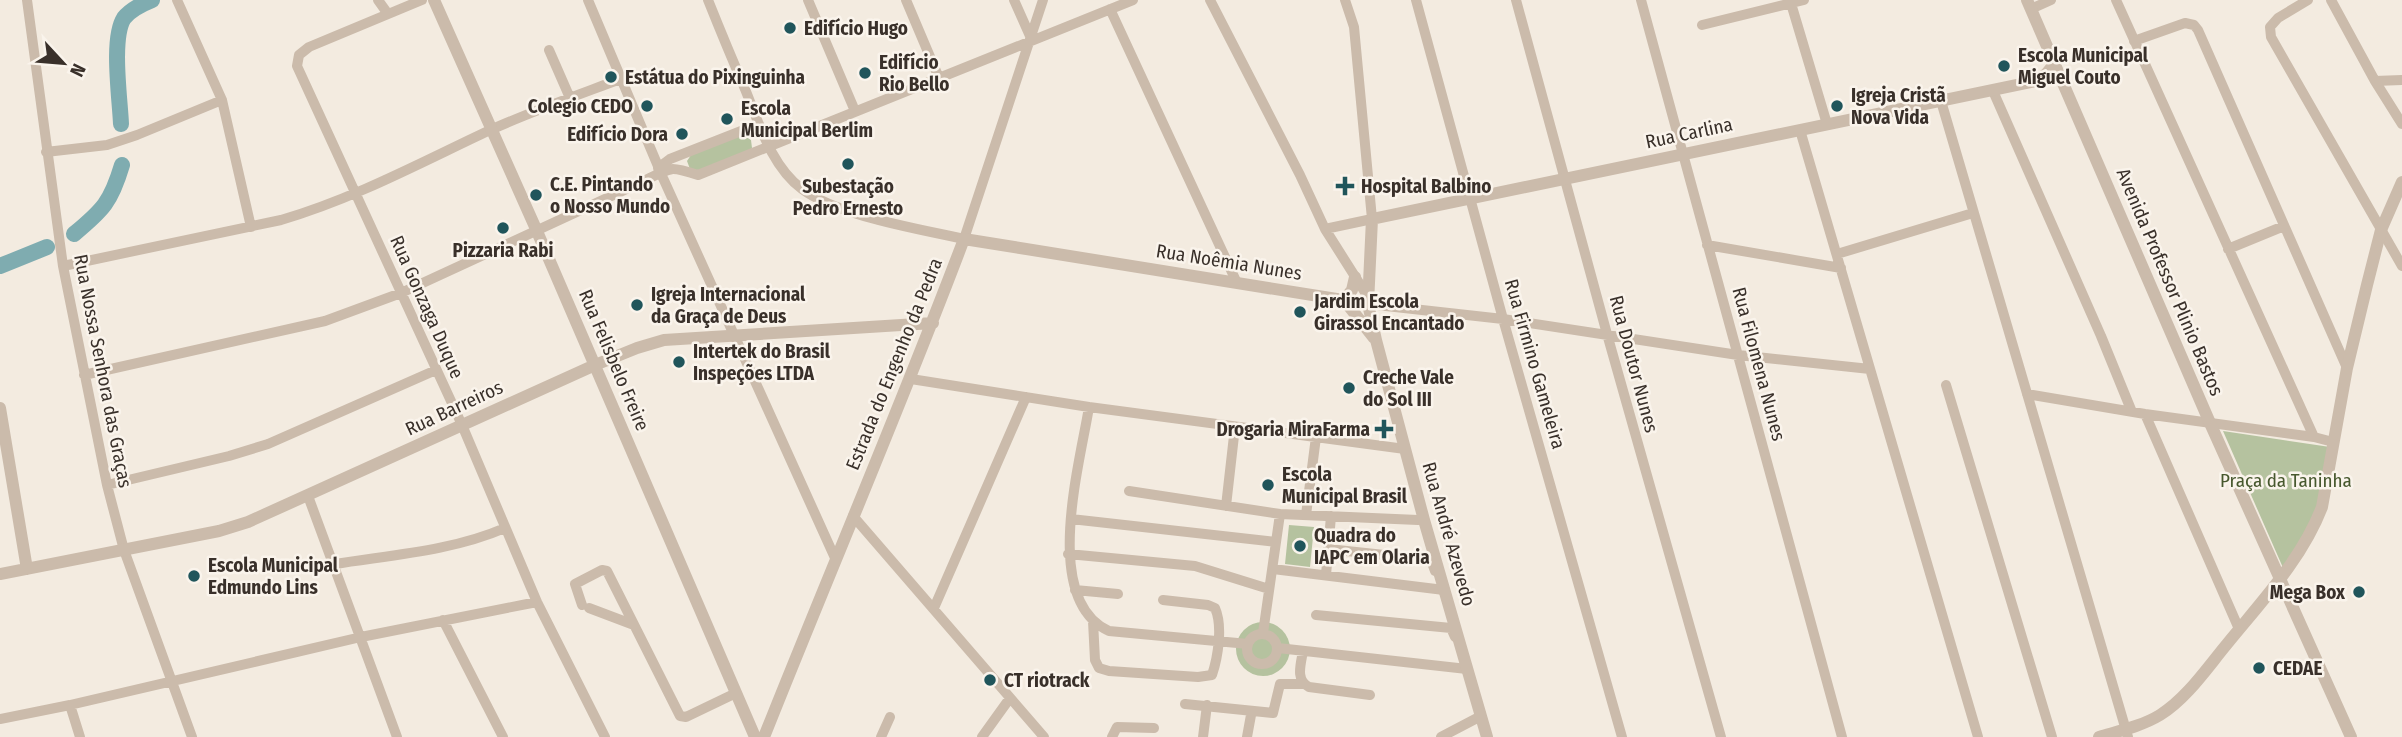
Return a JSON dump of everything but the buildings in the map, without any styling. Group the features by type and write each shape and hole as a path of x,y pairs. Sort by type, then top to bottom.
{"street":[{"name":"Rua Nossa Senhora das Graças","path":"27,0 63,266 107,485 124,550 192,737"},
{"path":"177,0 222,100 251,227"},
{"path":"378,0 388,14 422,0"},
{"name":"Rua Felisbelo Freire","path":"434,0 755,737"},
{"path":"588,0 660,170 835,558"},
{"name":"Rua Noêmia Nunes","path":"708,0 768,145 788,176 820,200 846,210 964,239 1344,300 1368,300 1738,355 1870,369"},
{"path":"808,0 855,111"},
{"path":"906,0 939,78"},
{"path":"1014,0 1029,39"},
{"name":"Estrada do Engenho da Pedra","path":"764,737 933,323 964,239 1043,0"},
{"path":"660,170 685,171 698,175 1029,39 1133,0"},
{"path":"1210,0 1325,229 1368,300"},
{"path":"1345,0 1354,27 1373,219"},
{"name":"Rua Firmino Gameleira","path":"1416,0 1622,737"},
{"name":"Rua Doutor Nunes","path":"1516,0 1721,737"},
{"name":"Rua Filomena Nunes","path":"1641,0 1842,737"},
{"path":"1702,26 1804,0"},
{"path":"2029,5 2052,0"},
{"path":"2116,0 2314,437"},
{"path":"2308,0 2278,18 2270,27 2271,37 2402,266"},
{"path":"2331,0 2402,124"},
{"path":"1790,2 1827,124"},
{"name":"Avenida Professor Plinio Bastos","path":"2029,5 2210,423 2351,737"},
{"path":"1111,9 1237,282"},
{"name":"Rua Gonzaga Duque","path":"388,14 309,47 299,55 297,66 462,425 537,602 605,737"},
{"path":"2134,41 2185,23 2194,25 2347,368"},
{"path":"549,50 570,98"},
{"name":"Rua Carlina","path":"1325,229 1993,91 2036,81 2055,63"},
{"path":"63,266 251,227 309,212 492,130 623,78"},
{"path":"2375,81 2402,80"},
{"path":"1993,91 2132,412"},
{"path":"46,152 107,145 222,100"},
{"path":"1941,101 2127,733"},
{"path":"84,375 325,321 401,293 660,170 687,152 759,124"},
{"path":"1800,130 1978,737"},
{"path":"685,171 684,159 687,152"},
{"path":"2099,737 2127,733 2173,705 2281,578 2318,516 2347,368 2381,230 2402,181"},
{"path":"1837,254 1973,213"},
{"name":"Rua André Azevedo","path":"1373,219 1368,300 1376,340 1442,590 1487,737"},
{"path":"2228,249 2284,226"},
{"path":"1707,245 1841,268"},
{"path":"1344,300 1352,290 1355,277"},
{"name":"Rua André Azevedo","path":"1344,300 1376,340"},
{"name":"Rua Barreiros","path":"0,574 219,531 248,522 595,365 664,340 933,323"},
{"path":"107,485 268,444 436,370"},
{"path":"911,379 1089,407 1405,449"},
{"path":"1946,386 2052,737"},
{"path":"2027,394 2333,442"},
{"path":"934,608 1026,397"},
{"path":"1089,407 1071,519 1069,554 1075,590 1083,608 1100,626 1120,633 1248,644"},
{"path":"0,408 27,569"},
{"path":"2145,414 2239,629"},
{"path":"1226,506 1235,426"},
{"path":"1306,515 1316,437"},
{"path":"1129,491 1280,514 1418,520"},
{"path":"308,496 397,737"},
{"path":"1263,634 1280,514"},
{"path":"853,516 1044,737"},
{"path":"1326,575 1331,516"},
{"path":"1071,519 1276,542"},
{"path":"335,564 460,544 505,528"},
{"path":"1273,569 1442,590 1431,561 1328,549"},
{"path":"1069,554 1195,566 1269,589"},
{"path":"634,625 585,607 575,584 604,570 608,573 680,716 686,717 736,694"},
{"path":"1075,590 1118,594"},
{"path":"1093,621 1097,666 1110,671 1198,677 1212,675 1217,641 1218,616 1215,608 1163,600"},
{"path":"0,719 361,637 537,602"},
{"path":"1278,648 1465,669 1451,628 1316,615"},
{"path":"443,620 502,737"},
{"path":"1263,634 1272,637 1278,648 1271,662 1261,665 1250,658 1248,644 1252,637 1263,634"},
{"path":"1302,684 1299,677 1303,651"},
{"path":"1185,704 1273,713 1279,685 1302,684 1370,695"},
{"path":"982,737 1010,698"},
{"path":"70,705 80,737"},
{"path":"1203,737 1207,705"},
{"path":"1247,737 1251,715"},
{"path":"881,737 890,717"},
{"path":"1441,737 1481,718 1481,737"},
{"path":"1112,737 1117,727 1154,728"}],"green space":[{"path":"741,134 751,140 752,148 749,151 702,171 690,169 687,161 691,155"},
{"name":"Praça da Taninha","path":"2223,431 2330,447 2319,511 2284,570"},
{"name":"Quadra do IAPC em Olaria","path":"1289,525 1314,527 1310,567 1285,564"},
{"path":"1263,622 1282,630 1290,649 1282,668 1263,676 1244,668 1236,649 1244,630"}],"waterway":[{"path":"121,124 117,54 120,27 130,12 152,0"},
{"path":"74,234 105,204 122,165"},
{"path":"0,266 47,247"}],"place":[{"name":"Edifício Hugo","path":"790,28"},
{"name":"Escola Municipal Miguel Couto","path":"2004,66"},
{"name":"Edifício Rio Bello","path":"865,73"},
{"name":"Estátua do Pixinguinha","path":"611,77"},
{"name":"Colegio CEDO","path":"647,106"},
{"name":"Igreja Cristã Nova Vida","path":"1837,106"},
{"name":"Escola Municipal Berlim","path":"727,119"},
{"name":"Edifício Dora","path":"682,134"},
{"name":"Subestação Pedro Ernesto","path":"848,164"},
{"name":"Hospital Balbino","path":"1345,186"},
{"name":"C.E. Pintando o Nosso Mundo","path":"536,195"},
{"name":"Pizzaria Rabi","path":"503,228"},
{"name":"Igreja Internacional da Graça de Deus","path":"637,305"},
{"name":"Jardim Escola Girassol Encantado","path":"1300,312"},
{"name":"Intertek do Brasil Inspeções LTDA","path":"679,362"},
{"name":"Creche Vale do Sol III","path":"1349,388"},
{"name":"Drogaria MiraFarma","path":"1384,429"},
{"name":"Escola Municipal Brasil","path":"1268,485"},
{"name":"Quadra do IAPC em Olaria","path":"1300,546"},
{"name":"Escola Municipal Edmundo Lins","path":"194,576"},
{"name":"Mega Box","path":"2359,592"},
{"name":"CEDAE","path":"2259,668"},
{"name":"CT riotrack","path":"990,680"}]}
